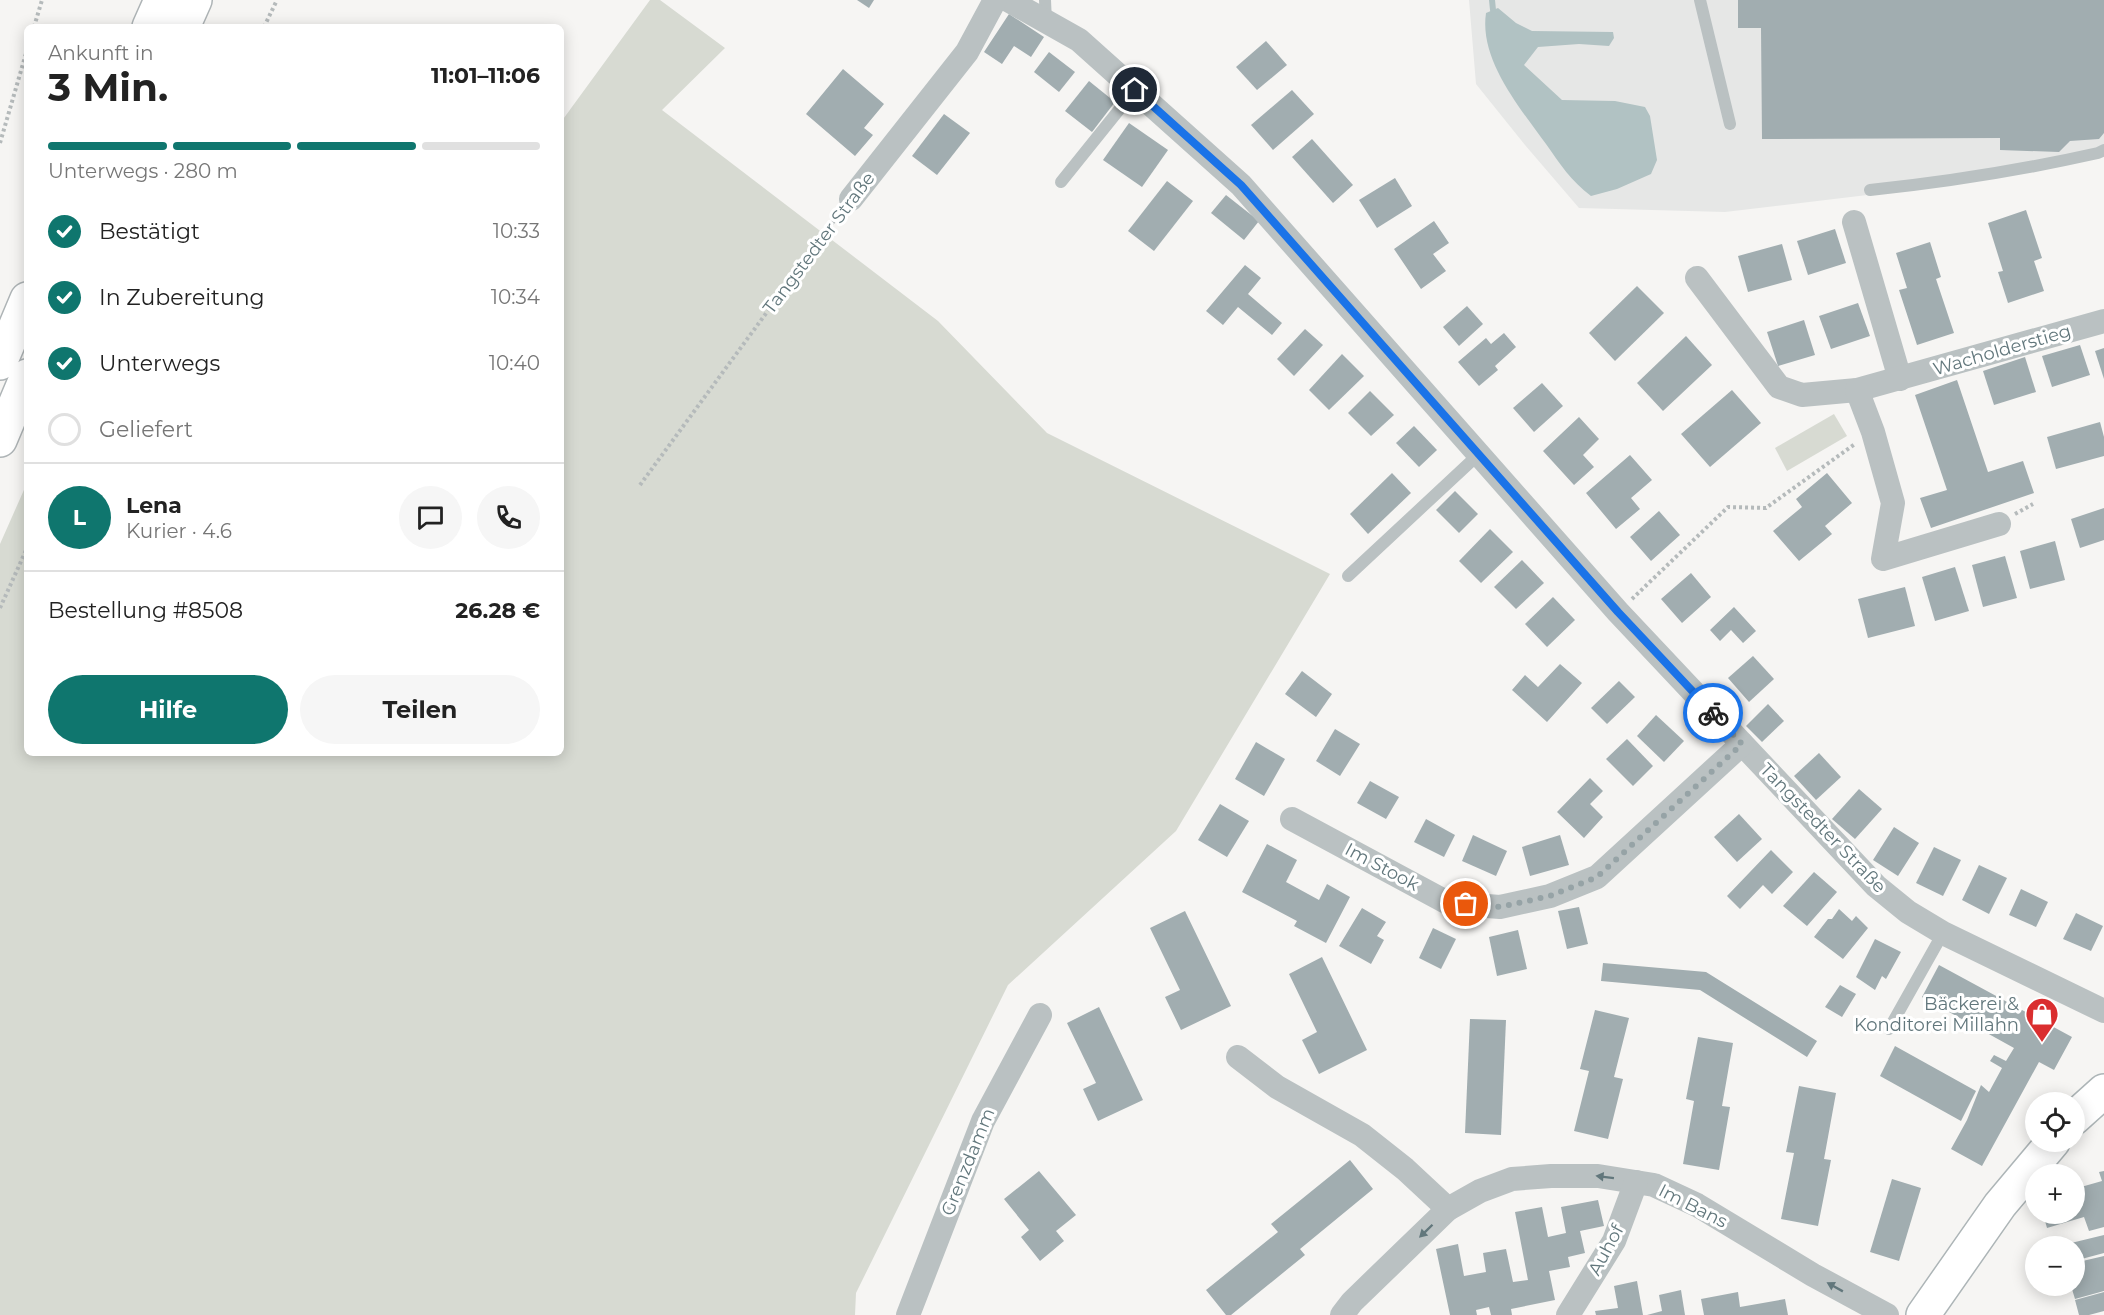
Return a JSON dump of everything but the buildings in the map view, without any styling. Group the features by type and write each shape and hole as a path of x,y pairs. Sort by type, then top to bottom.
{"main road":[{"path":"149,24 161,0"},
{"path":"184,24 195,0"},
{"path":"0,363 24,306"},
{"path":"0,440 24,383"},
{"path":"2085,1108 2104,1090"},
{"path":"1923,1315 2000,1205 2045,1152"}],"street":[{"name":"Tangstedter Straße","path":"851,199 967,52 994,0"},
{"name":"Tangstedter Straße","path":"1008,0 1046,11 1241,185 1618,612 1876,886 1908,912 1943,933 2104,1011"},
{"path":"1854,222 1900,379"},
{"name":"Wacholderstieg","path":"1697,278 1779,387 1802,395 1857,390 2104,321"},
{"path":"1857,390 1873,432 1893,503 1883,559 1999,524"},
{"name":"Im Stook","path":"1292,819 1448,903 1500,907 1550,896 1597,877 1742,744"},
{"name":"Grenzdamm","path":"908,1315 983,1121 1040,1015"},
{"path":"1238,1057 1277,1087 1362,1135 1405,1169 1448,1209"},
{"name":"Im Bans","path":"1342,1315 1352,1302 1448,1209 1480,1191 1512,1179 1551,1176 1598,1176 1654,1185 1697,1204 1813,1275 1887,1315"},
{"name":"Auhof","path":"1568,1315 1614,1241 1636,1182"}],"lane":[{"path":"1700,0 1730,124"},
{"path":"1061,182 1135,90"},
{"path":"1870,190 1941,182 2042,166 2104,150"},
{"path":"1347,576 1479,454"},
{"path":"1889,1029 1943,933"}],"path":[{"path":"35,24 42,0"},
{"path":"265,24 277,0"},
{"path":"0,143 24,60"},
{"name":"Tangstedter Straße","path":"640,485 851,199"},
{"path":"1618,612 1728,507 1766,508 1873,432"},
{"path":"0,608 24,555"}],"shaded area":[{"path":"650,0 660,0 725,48 662,110 938,321 1047,433 1330,574 1176,831 1008,985 856,1293 855,1315 0,1315 0,544 24,490 24,756 564,756 564,118"},
{"path":"1469,0 2104,0 2104,153 1942,186 1725,212 1579,208 1476,84"},
{"path":"1498,8 1516,23 1532,31 1613,32 1614,38 1609,46 1579,44 1538,47 1524,65 1562,100 1615,101 1645,107 1650,116 1657,160 1651,174 1617,189 1591,196 1572,178 1514,99 1495,66 1486,31 1486,13"},
{"path":"1834,414 1847,436 1787,471 1775,448"}],"waterway":[{"path":"1492,0 1493,10"}],"way so far":[{"path":"1466,904 1500,907 1550,896 1597,877 1742,744 1713,713"}],"place":[{"name":"Bäckerei & Konditorei Millahn","path":"2042,1043"}],"route":[{"path":"1135,90 1241,185 1618,612 1713,713"}]}
